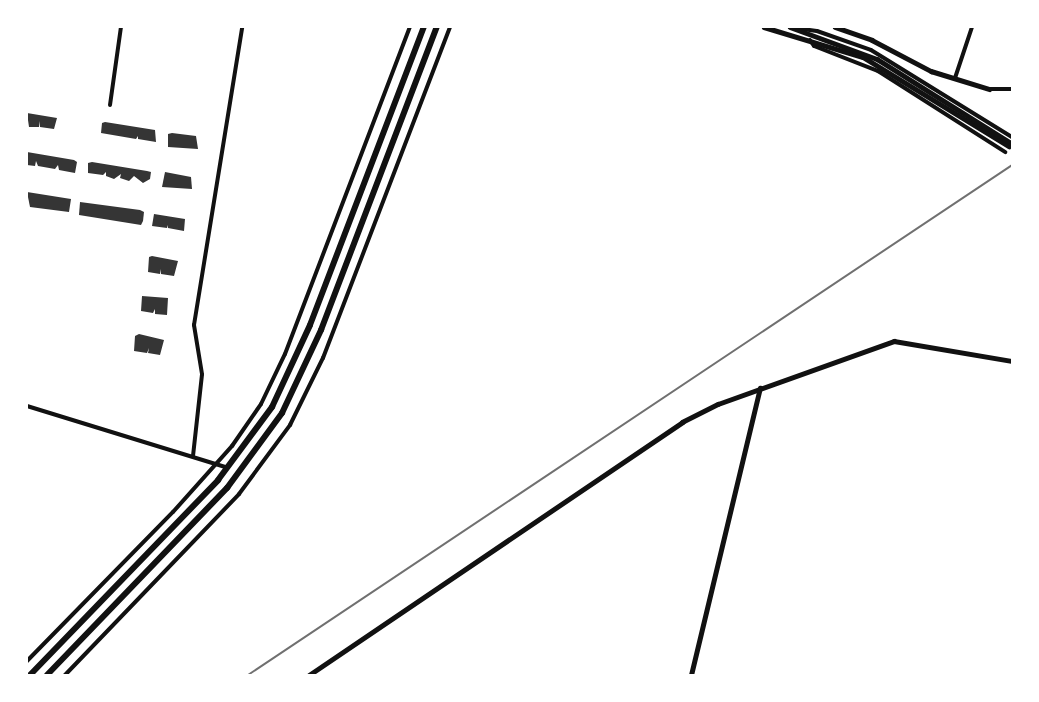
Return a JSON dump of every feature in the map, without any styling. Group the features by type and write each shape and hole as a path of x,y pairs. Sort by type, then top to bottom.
{"highway":[{"path":"30,675 228,468 272,407 295,360 424,27"},
{"path":"47,675 227,488 282,413 321,330 437,27"}],"street":[{"path":"110,105 121,27"},
{"path":"193,456 202,362 194,325 242,27"},
{"path":"27,662 216,464 255,413 285,354 410,27"},
{"path":"65,675 238,494 290,424 323,358 450,27"},
{"path":"764,27 876,63 1011,142"},
{"path":"790,27 878,59 1011,142"},
{"path":"835,27 955,78 989,89 1012,89"},
{"path":"955,78 972,27"},
{"path":"810,40 814,46 878,70 1005,152"},
{"path":"309,675 682,422 760,388 894,341 1012,361"},
{"path":"691,675 760,388"},
{"path":"27,406 228,468"}],"building":[{"path":"27,113 57,118 54,129 40,127 40,121 39,127 29,127"},
{"path":"102,123 155,130 156,142 138,139 138,136 136,139 101,133"},
{"path":"168,134 196,136 198,149 168,147"},
{"path":"27,152 74,160 77,162 75,173 59,170 58,165 55,169 38,166 36,161 35,166 27,165"},
{"path":"88,163 151,172 150,179 143,183 134,176 129,181 120,178 121,174 114,179 106,176 106,172 103,175 88,173"},
{"path":"165,172 191,177 192,189 162,187"},
{"path":"27,192 71,199 69,212 30,207"},
{"path":"80,202 140,210 144,212 143,221 141,225 79,215"},
{"path":"154,214 185,219 184,231 168,228 167,225 167,228 152,226"},
{"path":"149,257 178,261 174,276 161,274 161,269 160,274 148,272"},
{"path":"142,296 168,298 167,315 155,314 155,309 153,313 141,311"},
{"path":"139,334 164,340 160,355 148,353 149,348 147,353 134,351 135,336"}],"railway":[{"path":"248,675 1012,165"}]}
